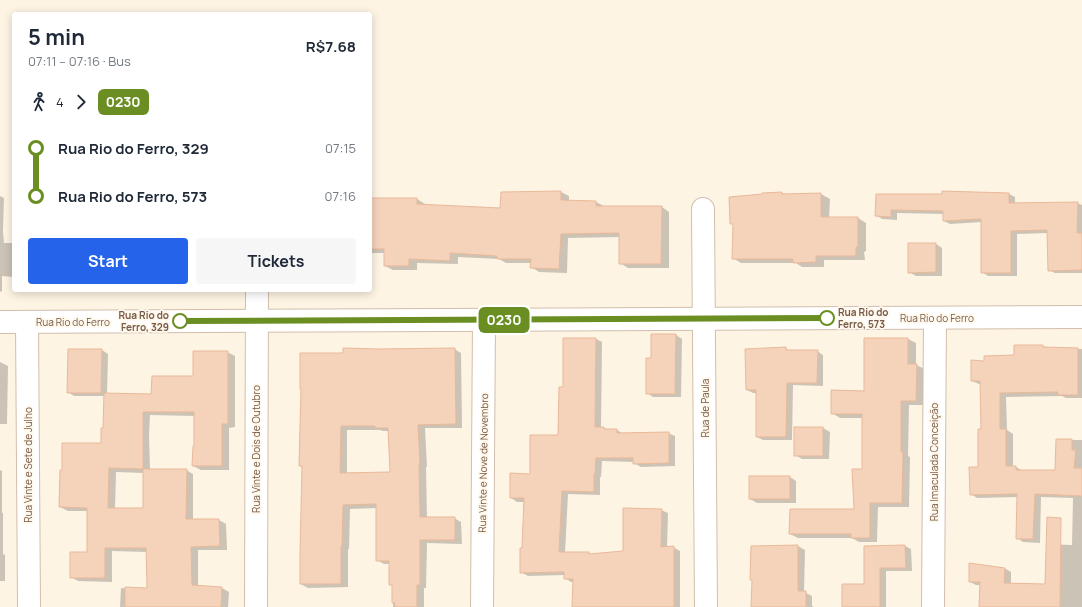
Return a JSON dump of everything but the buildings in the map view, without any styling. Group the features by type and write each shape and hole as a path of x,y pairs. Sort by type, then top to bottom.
{"street":[{"name":"Rua de Paula","path":"703,209 706,607"},
{"name":"Rua Vinte e Dois de Outubro","path":"256,607 257,292"},
{"name":"Rua Rio do Ferro","path":"0,322 1082,317"},
{"name":"Rua Imaculada Conceição","path":"933,607 935,318"},
{"name":"Rua Vinte e Nove de Novembro","path":"482,607 484,320"},
{"name":"Rua Vinte e Sete de Julho","path":"27,322 29,607"}],"bus line":[{"name":"0230","path":"180,321 827,318"}],"place":[{"name":"Rua Rio do Ferro, 573","path":"827,318"},
{"name":"Rua Rio do Ferro, 329","path":"180,321"}]}
